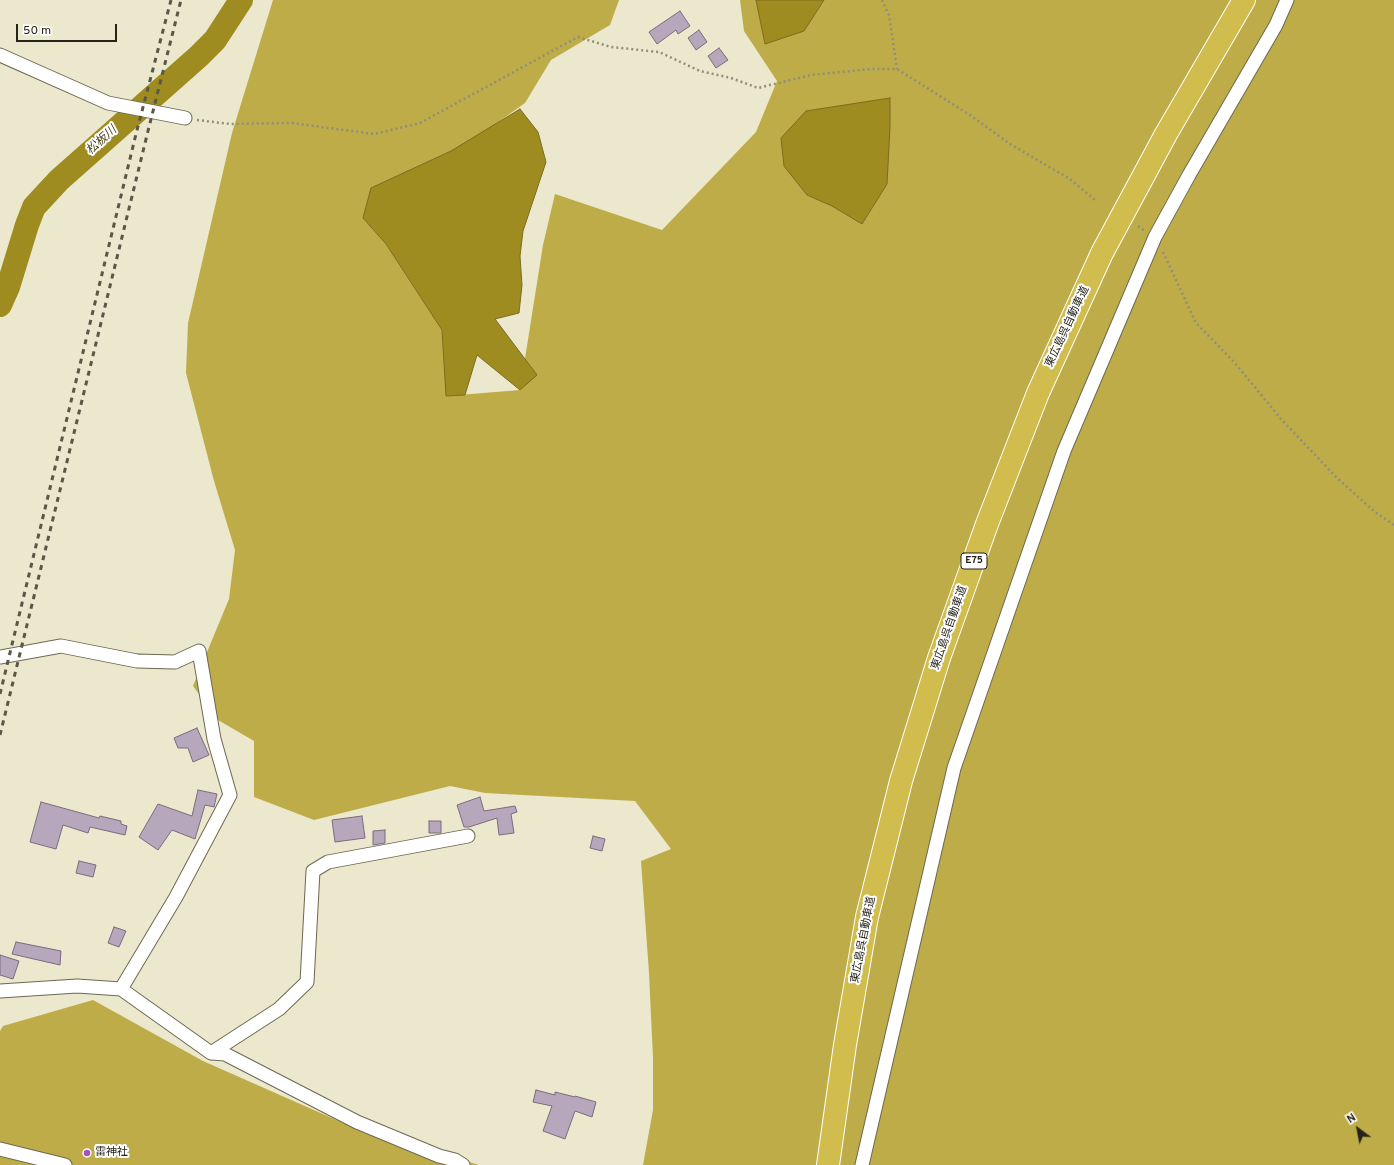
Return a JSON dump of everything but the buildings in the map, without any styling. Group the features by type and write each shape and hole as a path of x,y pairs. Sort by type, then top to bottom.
{"highway":[{"name":"東広島呉自動車道","path":"828,1165 845,1045 867,917 901,781 938,658 987,524 1038,393 1102,253 1166,134 1244,0"}],"street":[{"path":"862,1165 954,768 1064,451 1155,237 1189,175 1276,26 1287,0"},
{"path":"0,55 108,104 186,118"},
{"path":"0,657 61,646 137,661 175,662 200,651 214,739 230,795 176,897 121,989"},
{"path":"211,1053 279,1009 308,982 313,871 328,862 468,836"},
{"path":"0,991 77,986 121,989 211,1053 225,1054 357,1122 439,1156 455,1160 462,1165"},
{"path":"0,1149 64,1165"}],"path":[{"path":"882,0 889,15 897,69"},
{"path":"186,118 230,124 292,123 374,134 420,123 485,86 578,37 611,47 660,52 700,71 731,78 758,88 811,75 871,69 897,69 970,115 1010,144 1070,179 1095,200"},
{"path":"1155,237 1196,323 1235,363 1281,419 1336,477 1375,512 1394,525"}],"shaded area":[{"path":"273,0 619,0 610,25 551,60 525,103 363,218 386,244 442,330 447,396 520,390 543,245 555,194 662,230 756,132 777,81 744,31 740,0 1394,0 1394,1165 643,1165 653,1110 653,1058 641,861 671,849 635,801 485,793 450,786 314,820 254,797 254,741 218,720 193,686 229,599 235,550 214,481 186,373 188,323 232,133"},
{"path":"756,0 824,0 804,31 765,44"},
{"path":"890,98 887,184 862,224 832,206 807,195 784,166 781,138 806,111"},
{"path":"520,109 538,132 546,162 523,231 520,256 522,285 519,313 495,319 537,375 520,390 477,355 465,395 446,396 442,330 386,244 363,218 371,188 451,151"},
{"path":"93,1000 203,1061 341,1122 479,1165 0,1165 0,1031 3,1026"}],"waterway":[{"name":"松板川","path":"0,305 8,287 34,207 59,180 199,56 215,40 241,0"}],"railway":[{"path":"0,694 136,134 171,0"},
{"path":"0,735 181,0"}],"place":[{"name":"雷神社","path":"87,1153"}]}
